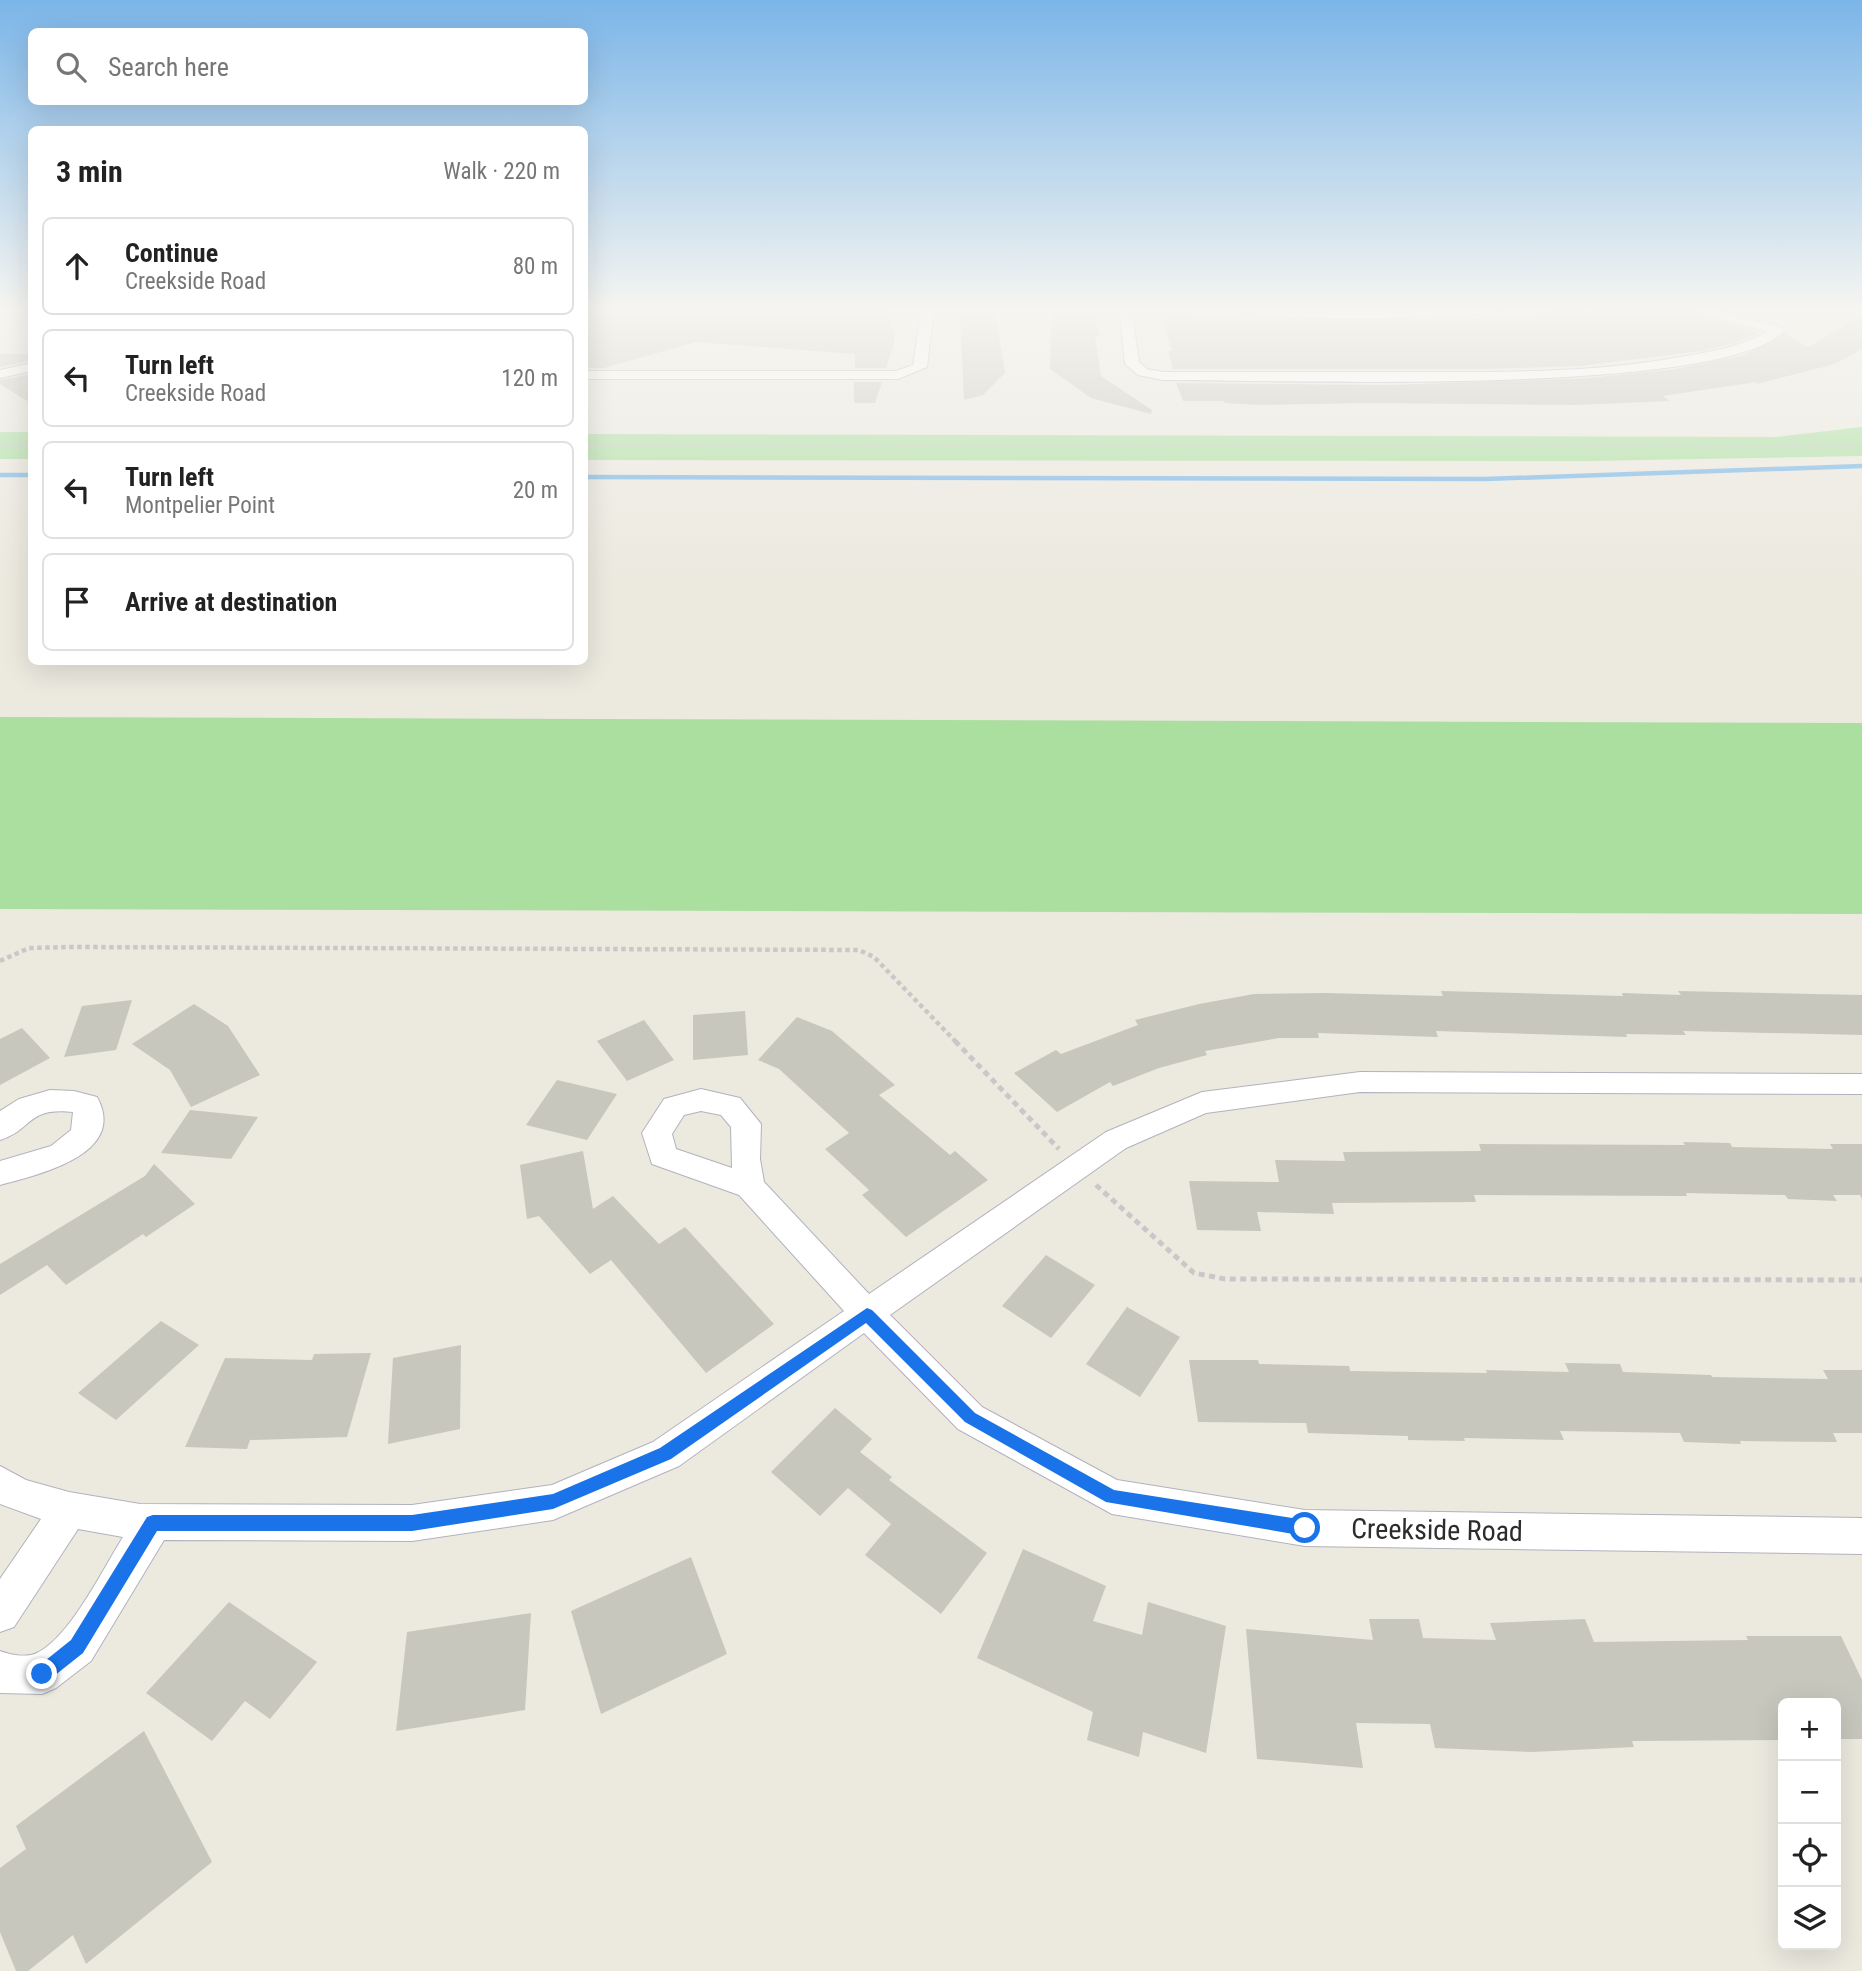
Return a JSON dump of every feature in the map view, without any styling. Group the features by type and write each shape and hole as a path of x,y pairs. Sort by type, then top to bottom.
{"street":[{"path":"0,1483 17,1495 69,1510 153,1523 412,1523 553,1502 666,1454 1076,1166 1116,1140 1202,1103 1360,1082 1862,1084"},
{"path":"0,1129 34,1103 66,1098 86,1105 90,1118 83,1139 61,1155 0,1173"},
{"path":"750,1187 867,1314"},
{"name":"Creekside Road","path":"867,1314 970,1418 1112,1497 1305,1528 1862,1536"},
{"path":"0,1613 69,1510"},
{"path":"0,1671 4,1675 42,1674 77,1647 153,1523"}],"path":[{"path":"0,446 28,446"},
{"path":"588,446 1862,447"},
{"path":"0,961 29,948 70,947 859,950 874,957 1076,1166 1194,1273 1225,1279 1862,1280"}],"green space":[{"path":"1862,427 1862,456 1589,461 588,460 588,434 1776,437"},
{"path":"0,432 28,432 28,459 0,459"},
{"path":"0,717 1862,723 1862,914 0,909"}],"building":[{"path":"854,399 876,399 875,403 854,403"},
{"path":"1095,399 1135,399 1152,410 1151,414"},
{"path":"1182,399 1670,401 1575,405 1260,405 1224,401"},
{"path":"1441,991 1623,996 1622,993 1681,995 1678,991 1862,995 1862,1035 1683,1031 1686,1035 1626,1034 1627,1037 1436,1031 1438,1037 1318,1033 1319,1038 1279,1038 1205,1051 1207,1055 1159,1068 1113,1086 1110,1082 1057,1112 1014,1073 1056,1050 1061,1054 1138,1025 1135,1020 1199,1004 1254,994 1443,996"},
{"path":"132,1000 116,1050 64,1057 82,1006"},
{"path":"194,1004 228,1026 260,1075 191,1107 170,1070 132,1044"},
{"path":"745,1011 748,1055 693,1060 693,1015"},
{"path":"797,1017 832,1031 895,1085 879,1095 950,1155 955,1151 988,1180 906,1237 862,1195 869,1190 825,1149 849,1133 779,1069 758,1060"},
{"path":"644,1020 674,1060 627,1081 597,1041"},
{"path":"22,1028 50,1058 0,1085 0,1039"},
{"path":"557,1080 617,1094 587,1140 526,1125"},
{"path":"190,1110 258,1117 231,1159 161,1153"},
{"path":"1683,1142 1730,1143 1732,1147 1833,1149 1830,1144 1862,1144 1862,1199 1860,1195 1833,1195 1837,1201 1788,1199 1785,1195 1686,1193 1687,1196 1474,1195 1476,1202 1332,1203 1334,1214 1257,1212 1261,1231 1197,1230 1189,1181 1279,1182 1275,1160 1345,1161 1343,1152 1481,1151 1479,1144 1685,1145"},
{"path":"583,1151 593,1209 613,1196 659,1244 685,1227 774,1324 706,1373 611,1260 590,1274 539,1216 527,1219 520,1165"},
{"path":"154,1164 195,1204 146,1237 143,1234 66,1285 47,1265 0,1295 0,1264 145,1176"},
{"path":"1046,1255 1095,1285 1051,1338 1002,1306"},
{"path":"1127,1307 1180,1337 1140,1397 1086,1364"},
{"path":"161,1321 199,1345 116,1420 78,1393"},
{"path":"461,1345 460,1429 388,1444 393,1358"},
{"path":"371,1353 347,1437 250,1440 247,1449 185,1447 225,1358 312,1360 314,1354"},
{"path":"1189,1360 1258,1360 1259,1364 1349,1366 1350,1371 1487,1373 1486,1370 1569,1372 1565,1363 1620,1364 1623,1372 1828,1379 1823,1370 1862,1370 1862,1433 1833,1433 1837,1442 1740,1441 1741,1444 1684,1442 1680,1433 1560,1431 1564,1440 1464,1438 1465,1441 1308,1433 1306,1423 1198,1422"},
{"path":"835,1408 872,1439 860,1452 892,1477 889,1480 987,1553 941,1614 865,1555 891,1524 848,1488 820,1516 771,1472"},
{"path":"1023,1549 1106,1586 1093,1621 1142,1635 1148,1602 1226,1626 1206,1753 1143,1732 1139,1757 1087,1740 1093,1712 977,1658"},
{"path":"691,1557 727,1654 601,1714 571,1611"},
{"path":"229,1602 317,1662 270,1719 245,1701 212,1741 146,1693"},
{"path":"531,1613 525,1710 396,1731 407,1632"},
{"path":"1369,1619 1419,1619 1423,1638 1496,1640 1490,1623 1585,1619 1594,1642 1748,1640 1746,1636 1841,1636 1862,1680 1862,1739 1841,1739 1841,1698 1778,1698 1778,1740 1632,1741 1634,1747 1532,1752 1435,1748 1430,1724 1356,1723 1363,1768 1257,1759 1246,1629 1373,1640"},
{"path":"144,1731 212,1862 86,1964 73,1935 28,1971 16,1971 0,1932 0,1868 26,1849 16,1826"}],"waterway":[{"path":"588,477 1485,479 1862,466"},
{"path":"0,475 28,475"}],"route":[{"path":"42,1674 77,1647 153,1523 412,1523 553,1502 666,1454 867,1314 970,1418 1112,1497 1305,1528"}]}
